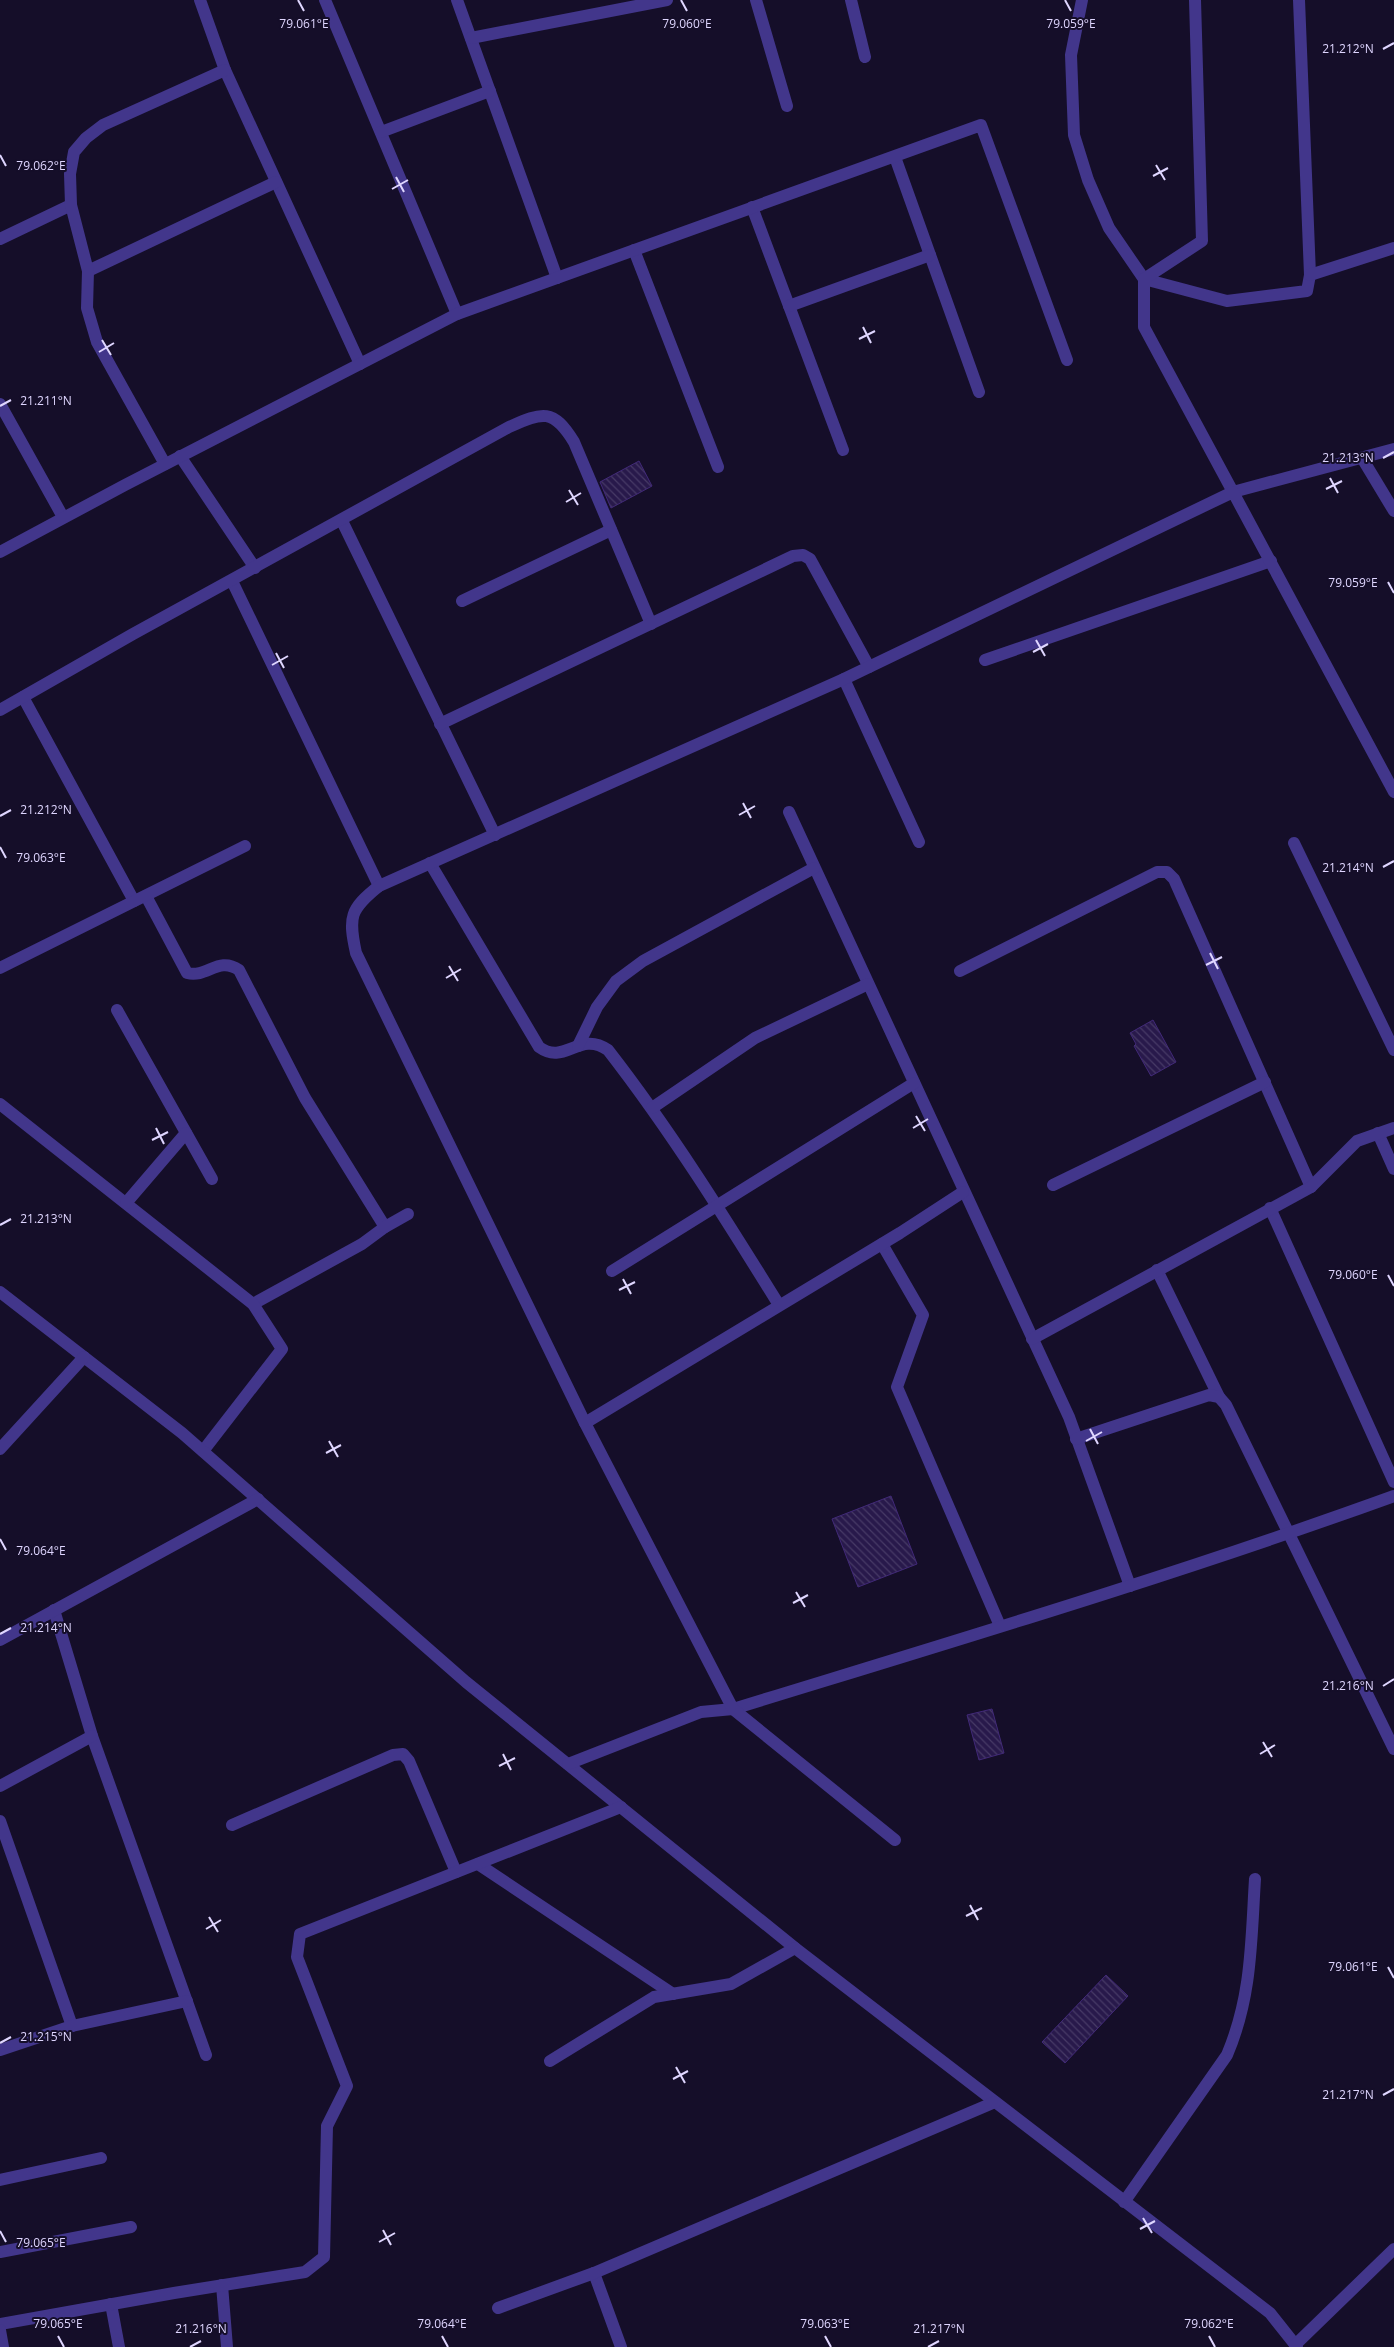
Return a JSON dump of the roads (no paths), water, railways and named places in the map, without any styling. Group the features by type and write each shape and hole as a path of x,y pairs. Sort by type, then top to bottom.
{"street":[{"path":"200,0 225,70 360,364"},
{"path":"325,0 457,314"},
{"path":"457,0 557,278"},
{"path":"471,38 666,0"},
{"path":"756,0 787,106"},
{"path":"851,0 865,57"},
{"path":"1082,0 1071,55 1074,135 1088,180 1109,228 1144,279 1144,327 1394,792"},
{"path":"1144,279 1202,241 1194,0"},
{"path":"1144,279 1226,301 1307,291 1310,276 1299,0"},
{"path":"165,464 97,342 87,308 88,271 71,204 70,174 74,152 86,138 103,125 225,70"},
{"path":"380,132 490,91"},
{"path":"0,552 180,456 457,314 981,125 1067,360"},
{"path":"895,157 979,392"},
{"path":"88,271 276,182"},
{"path":"0,239 71,204"},
{"path":"752,207 843,450"},
{"path":"1310,276 1394,248"},
{"path":"634,250 718,466"},
{"path":"789,306 930,255"},
{"path":"0,404 63,517"},
{"path":"0,710 509,427 531,417 550,416 563,424 574,442 650,624"},
{"path":"895,1840 733,1709 585,1423 356,953 350,927 354,913 362,900 380,886 869,668 1233,492 1394,450"},
{"path":"180,456 254,568"},
{"path":"1362,458 1394,510"},
{"path":"342,521 495,835"},
{"path":"462,601 611,530"},
{"path":"440,724 794,556 804,555 810,560 869,668"},
{"path":"985,660 1271,561"},
{"path":"232,581 380,886"},
{"path":"844,679 918,842"},
{"path":"24,697 140,898 187,973 196,975 221,965 230,965 239,970 305,1098 385,1227"},
{"path":"1381,768 1394,764"},
{"path":"789,812 1068,1417 1130,1586"},
{"path":"1294,843 1394,1050"},
{"path":"0,968 245,846"},
{"path":"430,863 539,1047 547,1053 560,1053 585,1043 599,1044 608,1050 652,1108 717,1205 779,1305"},
{"path":"578,1046 597,1007 616,981 643,961 814,868"},
{"path":"960,971 1157,872 1167,872 1174,879 1311,1187"},
{"path":"652,1108 755,1038 868,984"},
{"path":"117,1010 212,1179"},
{"path":"1053,1185 1265,1082"},
{"path":"612,1271 914,1083"},
{"path":"0,1104 254,1304 282,1349 202,1451"},
{"path":"1032,1339 1311,1187 1357,1141 1378,1132 1394,1128"},
{"path":"1378,1132 1394,1169"},
{"path":"126,1202 186,1133"},
{"path":"585,1423 882,1244 963,1192"},
{"path":"1270,1208 1394,1482"},
{"path":"254,1304 362,1244 385,1227 408,1214"},
{"path":"882,1244 923,1315 897,1387 1000,1626"},
{"path":"1157,1270 1219,1397 1226,1405 1394,1749"},
{"path":"0,1292 202,1451 466,1682 795,1948 1270,2313 1296,2346 1394,2249"},
{"path":"0,1449 84,1357"},
{"path":"1076,1439 1209,1395 1219,1397"},
{"path":"568,1764 700,1712 733,1709 1130,1586 1288,1534 1394,1496"},
{"path":"0,1640 258,1499"},
{"path":"54,1610 92,1736 206,2054"},
{"path":"0,1786 92,1736"},
{"path":"232,1825 393,1755 403,1754 409,1760 456,1872"},
{"path":"0,2324 305,2272 324,2257 327,2126 347,2086 297,1957 300,1934 621,1807"},
{"path":"0,1821 72,2026"},
{"path":"478,1864 673,1994"},
{"path":"1124,2202 1227,2055 1239,2028 1248,1989 1255,1879"},
{"path":"550,2061 654,1997 731,1984 795,1948"},
{"path":"0,2050 72,2026 187,2001"},
{"path":"498,2308 594,2273 995,2102"},
{"path":"0,2180 101,2158"},
{"path":"0,2252 131,2227"},
{"path":"594,2273 621,2347"},
{"path":"222,2285 227,2347"},
{"path":"111,2304 119,2347"},
{"path":"0,2330 3,2347"}]}
